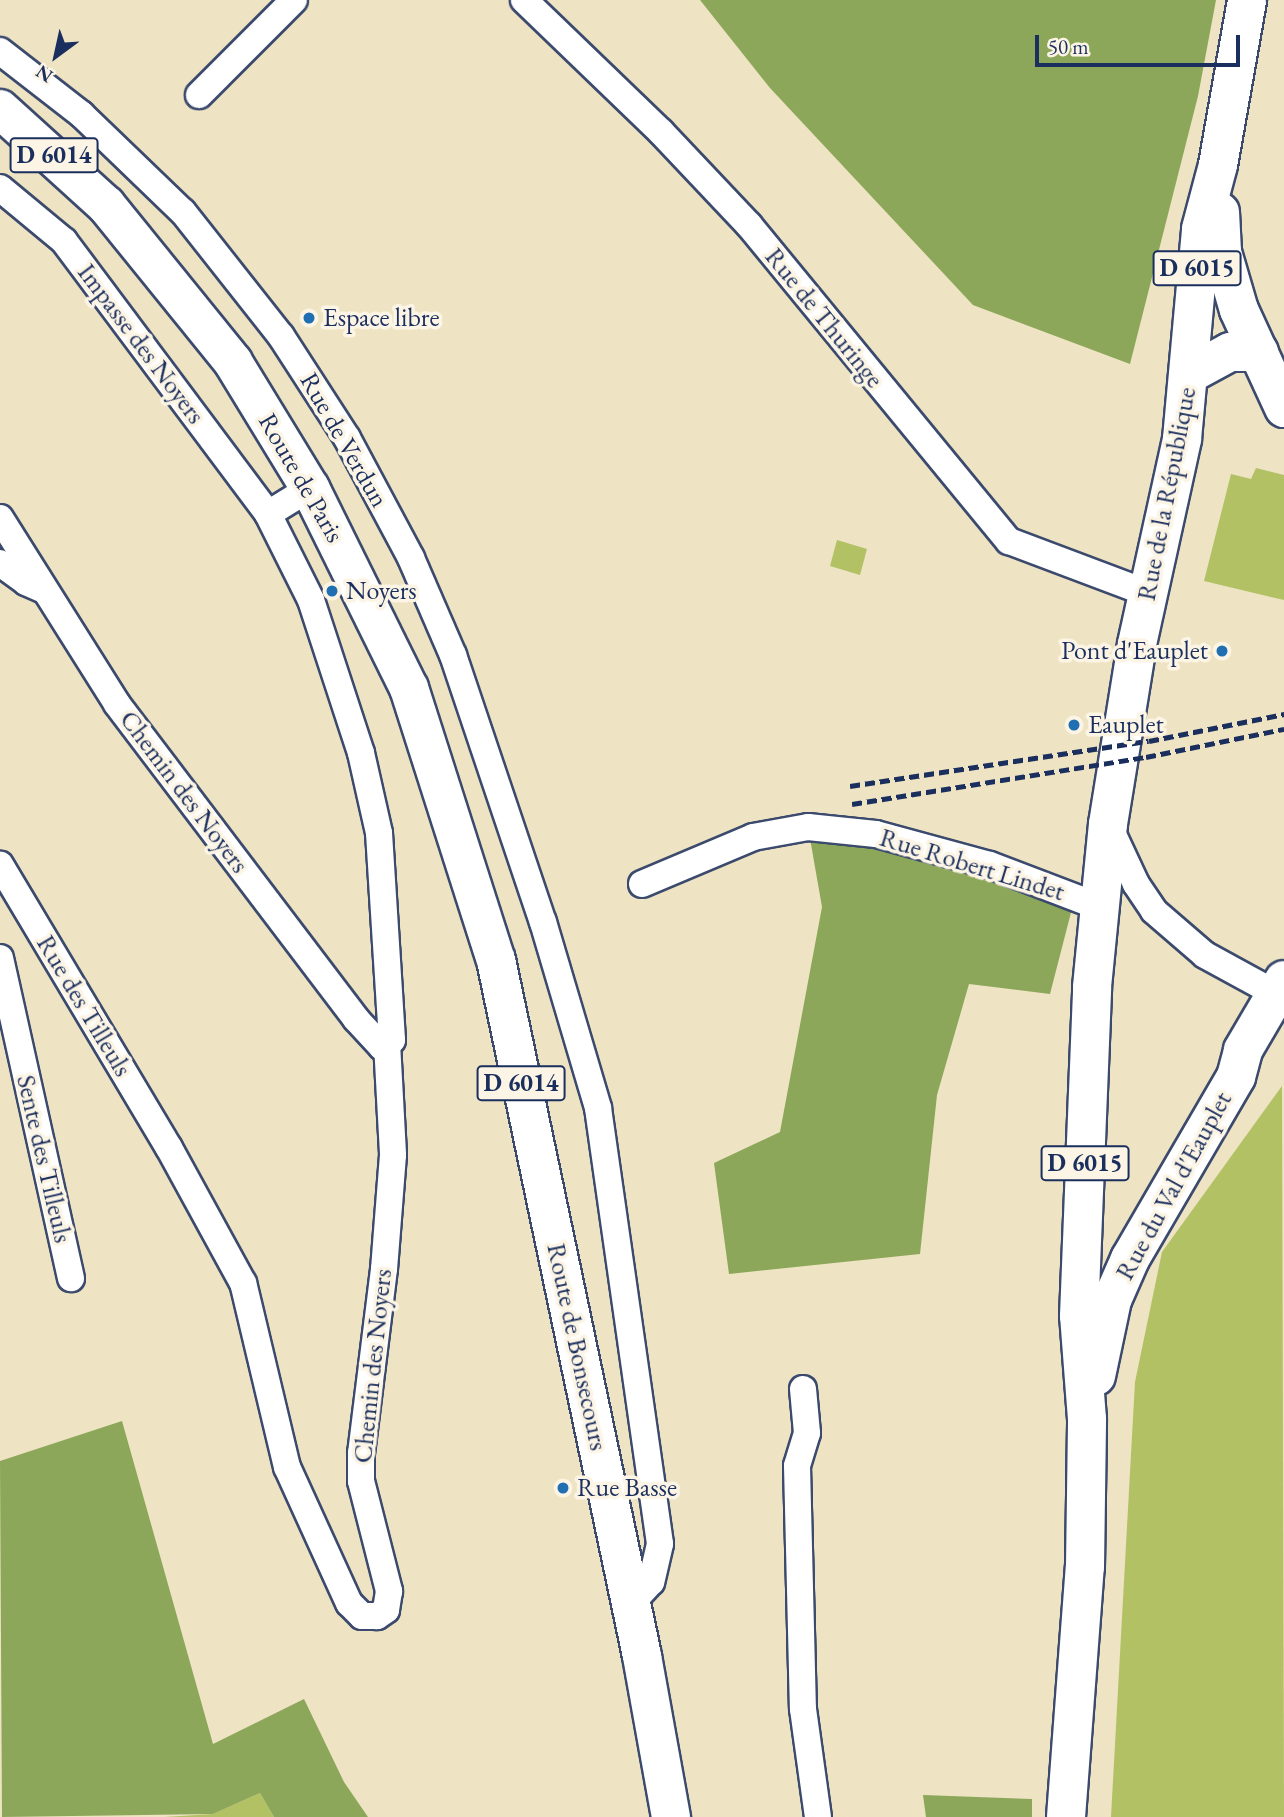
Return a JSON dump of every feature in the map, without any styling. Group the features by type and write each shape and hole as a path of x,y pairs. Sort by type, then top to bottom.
{"main road":[{"name":"Rue de la République","path":"1100,907 1108,824 1147,593 1181,439 1191,373 1201,229 1219,165 1247,0"},
{"name":"Route de Paris","path":"0,109 106,205 165,275 233,362 310,488 409,688 496,960"},
{"name":"Rue de la République","path":"1219,165 1222,252 1239,310 1284,408"},
{"path":"1191,373 1230,352 1259,352"},
{"name":"Rue du Val d'Eauplet","path":"1087,1419 1079,1316 1092,987 1100,907"},
{"name":"Route de Bonsecours","path":"496,960 671,1817"},
{"name":"Rue du Val d'Eauplet","path":"1087,1419 1112,1300 1130,1259 1236,1077 1243,1051 1282,991"},
{"path":"1236,1077 1284,1034"},
{"name":"D 6015","path":"1066,1817 1085,1567 1087,1419"}],"street":[{"path":"199,95 294,0"},
{"name":"Rue de Thuringe","path":"524,0 661,132 749,225 1009,541 1147,593"},
{"name":"Rue de Verdun","path":"0,51 81,114 183,212 281,336 347,438 411,558 453,655 543,922 598,1108 660,1544 651,1582 629,1606"},
{"name":"Impasse des Noyers","path":"0,188 64,241 268,514"},
{"path":"268,514 310,488"},
{"name":"Chemin des Noyers","path":"0,519 16,537 44,590 117,704 355,1019 382,1048 392,1040 379,833 370,793 311,600 268,514"},
{"path":"0,563 26,582 44,590"},
{"path":"1108,824 1136,884 1154,911 1205,955 1282,991"},
{"name":"Rue Robert Lindet","path":"642,884 753,837 808,827 889,838 990,866 1100,907"},
{"name":"Rue des Tilleuls","path":"0,864 169,1148"},
{"name":"Sente des Tilleuls","path":"0,958 71,1278"},
{"name":"Chemin des Noyers","path":"169,1148 243,1283 287,1467 349,1603 362,1616 377,1616 386,1611 389,1591 361,1481 361,1453 384,1269 393,1155 387,1043"},
{"path":"803,1389 807,1433 797,1466 803,1709 818,1817"}],"green space":[{"path":"700,0 1216,0 1198,96 1130,364 973,305 770,88"},
{"path":"1256,468 1284,475 1284,600 1204,581 1231,474 1251,479"},
{"path":"837,540 867,549 860,575 830,566"},
{"path":"808,827 1075,897 1050,994 969,984 937,1095 920,1254 729,1274 714,1163 780,1132 822,907"},
{"path":"1282,1086 1284,1817 1111,1817 1135,1382 1162,1252"},
{"path":"122,1421 213,1744 304,1699 344,1782 368,1817 274,1817 260,1793 213,1814 2,1817 0,1461"},
{"path":"260,1793 274,1817 164,1817 213,1814"},
{"path":"923,1795 1032,1799 1032,1817 926,1817"}],"railway":[{"path":"850,786 1149,741 1284,714"},
{"path":"852,804 1146,757 1284,729"}],"place":[{"name":"Espace libre","path":"309,318"},
{"name":"Noyers","path":"332,591"},
{"name":"Pont d'Eauplet","path":"1222,651"},
{"name":"Eauplet","path":"1074,725"},
{"name":"Rue Basse","path":"563,1488"}]}
